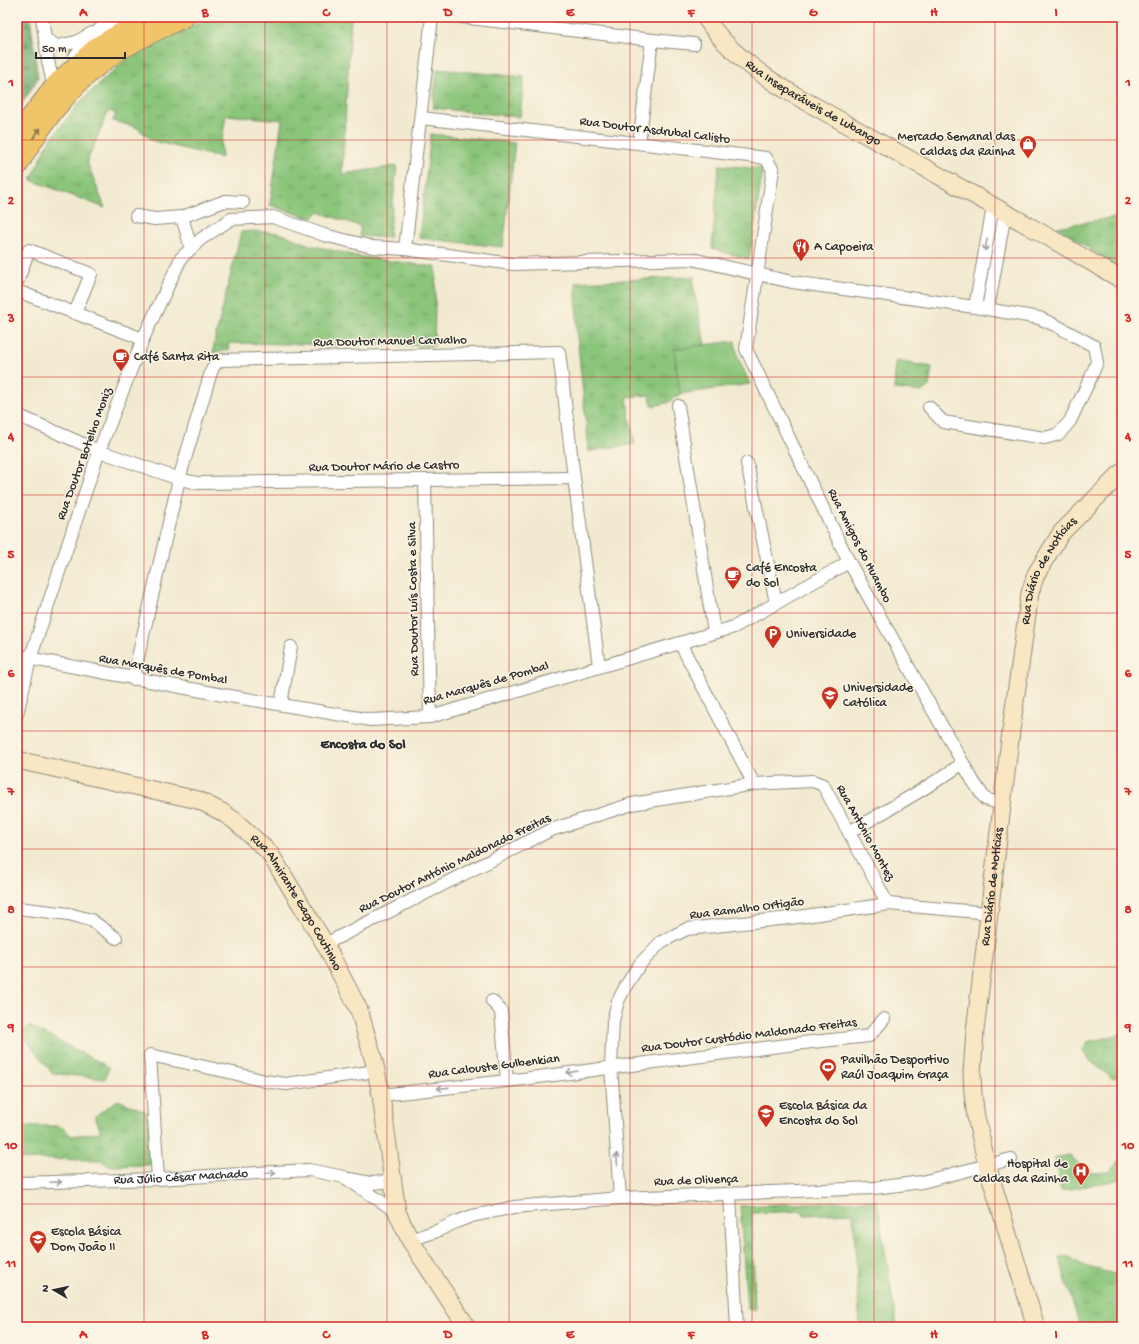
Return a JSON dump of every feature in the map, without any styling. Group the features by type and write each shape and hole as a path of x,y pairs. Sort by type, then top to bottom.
{"main road":[{"path":"17,137 23,127 54,88 98,46 148,17"},
{"path":"17,167 36,134 68,94 107,59 147,35 185,17"}],"street":[{"path":"42,17 48,61 54,88"},
{"path":"45,39 57,46 76,42 120,17"},
{"path":"405,249 432,17"},
{"path":"461,17 694,44"},
{"name":"Rua Inseparáveis de Lubango","path":"705,17 719,37 746,63 762,75 791,93 1122,280"},
{"path":"54,88 64,68 102,28"},
{"path":"639,143 652,40"},
{"name":"Rua Doutor Asdrubal Calisto","path":"421,118 766,158 773,170 758,275"},
{"path":"136,216 155,219 182,217 225,201 243,202"},
{"path":"975,307 999,210"},
{"path":"988,309 999,210"},
{"path":"182,217 192,248"},
{"name":"Rua Doutor Botelho Moniz","path":"17,714 30,659 99,451 143,339 181,258 201,239 231,219 273,217 324,235 373,247 405,249 512,264 692,259 792,282 975,307 1039,318 1055,324 1094,346 1097,362 1070,421 1059,434 1045,438 943,422 928,407"},
{"path":"17,282 29,250 90,274 75,313"},
{"name":"Rua Amigos do Huambo","path":"758,275 746,349 849,562 973,781 985,799 1003,804"},
{"path":"17,291 143,339"},
{"name":"Rua Doutor Manuel Carvalho","path":"179,480 211,372 215,364 221,360 559,352 574,478"},
{"path":"678,406 714,632"},
{"name":"Rua Doutor Mário de Castro","path":"17,415 99,451 179,480 198,483 574,478"},
{"path":"748,462 776,603"},
{"name":"Rua Diário de Notícias","path":"1036,1327 987,1165 976,1117 972,1073 975,1031 1024,631 1030,593 1036,574 1061,533 1122,472"},
{"path":"574,478 599,666"},
{"path":"133,679 179,480"},
{"name":"Rua Doutor Luís Costa e Silva","path":"425,481 430,717"},
{"name":"Rua Marquês de Pombal","path":"17,656 133,679 371,720 430,717 734,627 849,562"},
{"path":"680,643 754,784"},
{"path":"281,704 291,647"},
{"name":"Rua Almirante Gago Coutinho","path":"17,760 198,800 222,812 269,852 325,944 359,1010 381,1095 397,1212"},
{"path":"849,832 894,807 950,773 963,763"},
{"name":"Rua Doutor António Maldonado Freitas","path":"325,944 551,830 632,804 754,784 813,780"},
{"name":"Rua António Montez","path":"813,780 823,785 888,904"},
{"name":"Rua Ramalho Ortigão","path":"620,1198 611,1066 613,1021 618,1001 627,984 640,964 661,942 688,929 798,917 888,904 989,913"},
{"path":"17,908 69,914 91,920 116,938"},
{"path":"492,1001 501,1011 507,1081"},
{"name":"Rua Doutor Custódio Maldonado Freitas","path":"611,1066 869,1036 884,1019"},
{"path":"158,1179 150,1055 233,1073 265,1082 286,1084 376,1071"},
{"name":"Rua Calouste Gulbenkian","path":"381,1095 507,1081 611,1066"},
{"name":"Rua de Olivença","path":"410,1240 437,1231 461,1220 514,1207 620,1198 874,1188 922,1182 1011,1159"},
{"name":"Rua Júlio César Machado","path":"17,1183 158,1179 309,1170 371,1183 384,1182 392,1176"},
{"name":"Rua Júlio César Machado","path":"344,1177 397,1212"},
{"path":"730,1194 737,1327"},
{"path":"397,1212 410,1240 467,1327"}],"green space":[{"path":"17,17 30,17 38,78 17,112"},
{"path":"211,17 351,17 342,174 397,166 389,238 360,236 360,226 318,212 312,219 270,205 282,120 226,115 221,146 222,158 152,140 136,127 113,121 116,113 108,111 87,162 105,208 31,180 48,143 80,102 128,57"},
{"path":"437,69 524,77 520,117 433,108"},
{"path":"431,134 515,143 503,247 419,238"},
{"path":"719,165 763,169 749,259 712,248"},
{"path":"1122,216 1122,270 1057,227"},
{"path":"253,231 280,233 310,245 361,257 436,267 434,346 229,343 228,350 213,353 215,339 241,232"},
{"path":"694,277 693,286 705,345 674,350 680,394 667,403 652,406 650,395 627,397 635,444 589,451 577,336 576,282"},
{"path":"735,341 738,358 750,384 680,394 674,349"},
{"path":"896,361 932,367 929,386 921,392 894,389"},
{"path":"29,1026 109,1067 105,1079 52,1073 21,1033"},
{"path":"1122,1034 1122,1076 1112,1078 1088,1059 1083,1051 1087,1042"},
{"path":"118,1100 149,1113 151,1162 149,1165 109,1166 101,1160 17,1159 17,1131 25,1126 56,1126 63,1128 72,1136 101,1132 95,1116"},
{"path":"1070,1155 1088,1173 1109,1172 1122,1158 1122,1179 1061,1191 1054,1158"},
{"path":"877,1200 897,1327 860,1327 853,1213 804,1215 803,1211 752,1213 755,1310 747,1309 740,1206"},
{"path":"1068,1256 1084,1266 1122,1276 1122,1327 1080,1327 1059,1257"}],"place":[{"name":"Mercado Semanal das Caldas da Rainha","path":"1028,159"},
{"name":"A Capoeira","path":"801,262"},
{"name":"Café Santa Rita","path":"121,372"},
{"name":"Café Encosta do Sol","path":"733,590"},
{"name":"Universidade","path":"773,649"},
{"name":"Universidade Católica","path":"830,710"},
{"name":"Pavilhão Desportivo Raúl Joaquim Graça","path":"828,1082"},
{"name":"Escola Básica da Encosta do Sol","path":"766,1128"},
{"name":"Hospital de Caldas da Rainha","path":"1081,1186"},
{"name":"Escola Básica Dom João II","path":"38,1254"}],"district":[{"name":"Encosta do Sol","path":"363,745"}]}
